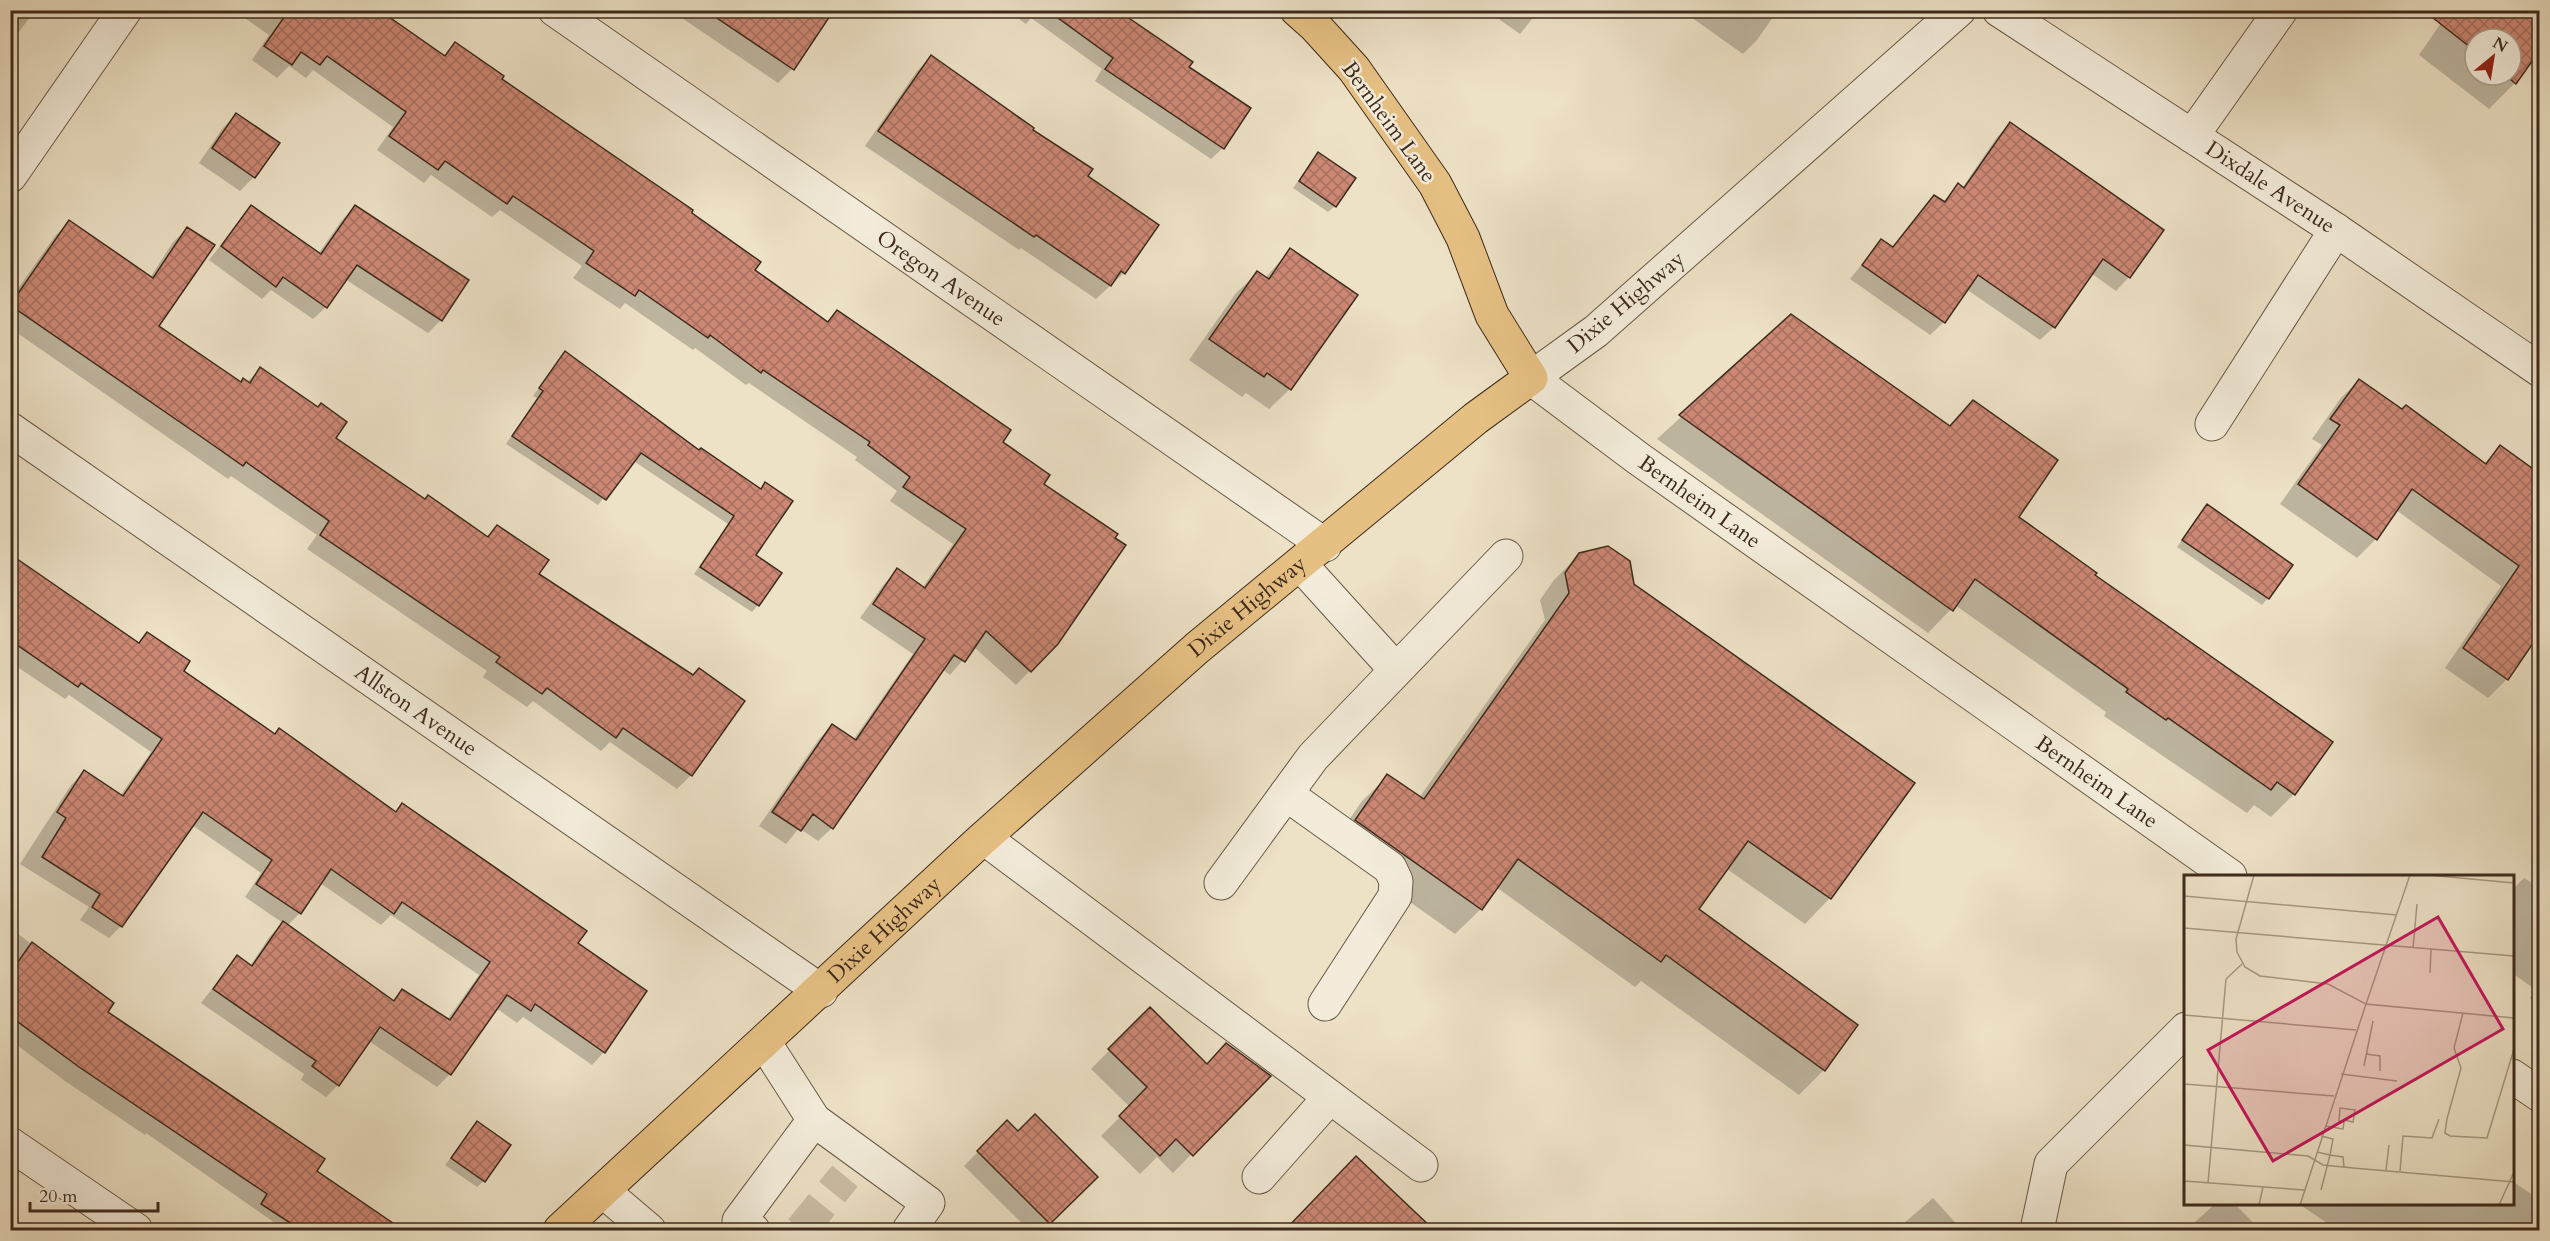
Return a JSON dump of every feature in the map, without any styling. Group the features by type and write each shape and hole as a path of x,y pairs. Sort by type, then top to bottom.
{"main road":[{"name":"Bernheim Lane","path":"1297,10 1315,26 1354,69 1435,184 1463,238 1492,315 1531,378"},
{"name":"Dixie Highway","path":"560,1230 984,838 1197,648 1313,555 1476,418 1531,378"}],"street":[{"path":"10,176 125,10"},
{"name":"Oregon Avenue","path":"555,10 1313,555 1396,670"},
{"name":"Dixie Highway","path":"1531,378 1596,331 1959,10"},
{"name":"Dixdale Avenue","path":"1999,10 2336,230 2540,370"},
{"path":"2192,136 2281,10"},
{"path":"2212,424 2336,230"},
{"name":"Bernheim Lane","path":"1531,378 1648,465 2229,875"},
{"name":"Allston Avenue","path":"10,429 821,991"},
{"path":"1221,883 1313,757 1506,556"},
{"path":"1286,794 1390,868 1396,881 1395,896 1326,1004"},
{"path":"984,838 1421,1164"},
{"path":"2037,1230 2051,1164 2184,1031"},
{"path":"764,1042 814,1120 853,1166 928,1203 909,1230"},
{"path":"2514,1077 2540,1095"},
{"path":"1259,1177 1330,1097"},
{"path":"753,1230 740,1221 814,1120"},
{"path":"10,1144 136,1230"},
{"path":"603,1191 649,1230"}],"building":[{"path":"289,10 379,10 445,56 455,42 504,76 502,79 693,210 692,213 761,262 755,270 828,322 837,310 1011,430 1003,442 1050,475 1044,484 1118,534 1115,538 1126,545 1058,644 1031,672 986,631 965,662 954,655 833,829 813,814 801,831 772,812 832,724 856,740 925,639 873,604 897,568 925,588 966,529 903,487 910,477 868,445 870,442 763,370 761,373 710,335 708,338 639,290 635,296 586,263 594,251 513,196 507,204 445,161 438,170 389,136 406,112 327,56 320,65 301,52 292,65 264,46"},
{"path":"705,10 834,10 794,70"},
{"path":"1047,10 1117,10 1193,62 1189,67 1251,108 1224,149 1105,69 1113,58"},
{"path":"2423,10 2540,10 2540,50 2523,74 2523,27 2463,27 2463,42"},
{"path":"931,55 1034,128 1033,130 1093,169 1088,176 1159,225 1125,274 1121,271 1111,286 1036,235 1034,237 878,131"},
{"path":"236,113 280,143 255,178 212,148"},
{"path":"2010,122 2164,230 2130,278 2103,259 2055,328 1978,275 1945,323 1862,265 1881,239 1893,247 1934,195 1945,202 1958,183 1964,188"},
{"path":"1318,152 1356,178 1336,207 1299,181"},
{"path":"251,205 321,254 355,205 469,280 442,321 357,265 327,308 283,277 276,287 221,246"},
{"path":"69,220 153,278 187,227 215,245 159,326 241,382 243,378 250,383 260,367 318,407 321,403 347,422 336,438 425,499 428,495 488,537 497,525 549,560 539,574 693,675 699,668 745,701 692,776 623,728 616,738 547,688 542,694 496,662 500,657 320,535 329,521 246,462 243,466 10,305"},
{"path":"1290,248 1358,295 1291,390 1267,373 1264,377 1209,339 1257,271 1269,279"},
{"path":"1791,314 1950,426 1973,400 2058,460 2019,517 2097,573 2095,575 2333,742 2295,795 2277,782 2271,790 2168,718 2166,720 2126,692 2128,689 1975,579 1953,611 1679,415"},
{"path":"565,351 699,450 701,448 761,489 765,482 793,501 756,555 782,573 759,606 700,567 734,516 641,453 606,500 512,436 543,391 539,388"},
{"path":"2359,379 2402,409 2406,405 2486,464 2500,445 2540,474 2540,633 2508,680 2463,648 2519,566 2412,489 2377,540 2298,484 2340,425 2330,419"},
{"path":"2207,504 2293,565 2269,599 2182,540"},
{"path":"1608,546 1630,561 1634,584 1915,783 1831,899 1748,841 1699,909 1858,1025 1825,1071 1666,955 1661,962 1518,859 1482,910 1355,820 1387,774 1424,799 1569,593 1565,573 1579,553"},
{"path":"10,554 139,643 147,632 190,661 184,671 275,734 279,728 396,812 402,803 587,931 578,943 647,991 605,1053 535,1004 531,1011 507,995 451,1075 380,1027 339,1086 312,1066 316,1061 213,989 237,955 252,966 283,921 394,1001 402,989 450,1020 490,962 402,902 394,914 331,869 301,914 256,884 272,860 203,812 122,927 92,907 100,894 42,857 66,818 57,812 84,770 123,796 162,739 81,683 78,687 10,640"},
{"path":"32,942 114,1003 108,1012 325,1159 317,1171 403,1230 301,1230 261,1204 267,1194 79,1067 10,1016 10,973"},
{"path":"1150,1007 1207,1064 1226,1043 1271,1076 1193,1156 1176,1139 1160,1156 1119,1116 1147,1087 1108,1049"},
{"path":"1035,1114 1098,1177 1050,1224 977,1151 1007,1120 1018,1131"},
{"path":"477,1121 511,1145 485,1182 451,1158"},
{"path":"1356,1156 1434,1230 1285,1230"}],"tunnel":[{"path":"801,1230 845,1176"}]}
